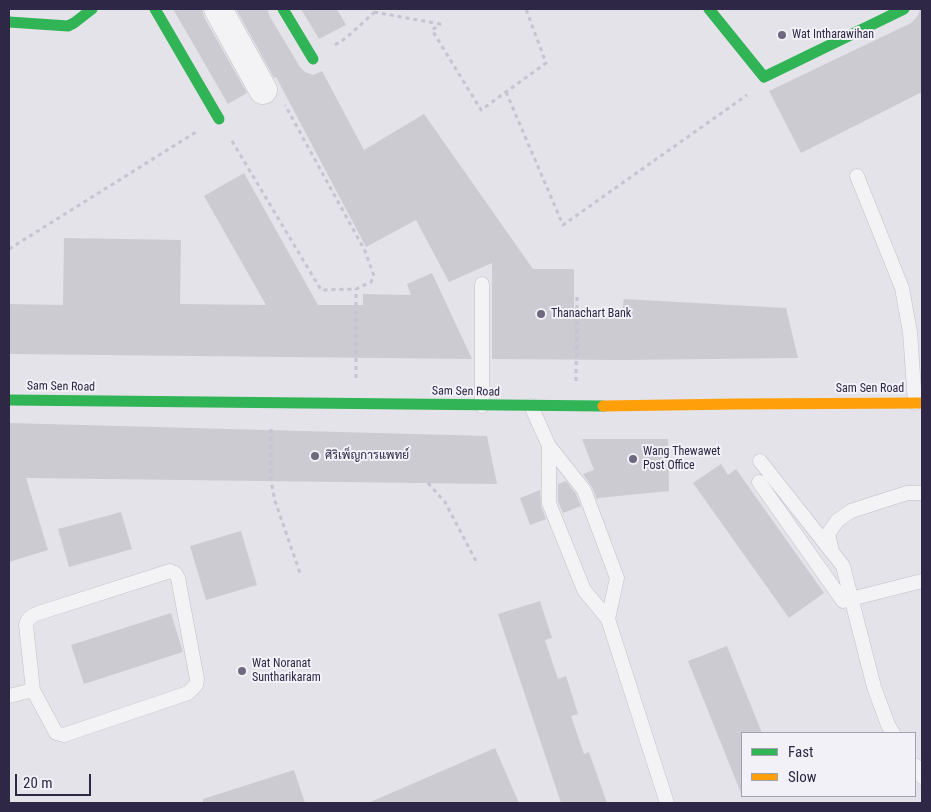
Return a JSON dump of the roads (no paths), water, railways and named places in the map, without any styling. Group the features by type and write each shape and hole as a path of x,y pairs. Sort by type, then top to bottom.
{"main road":[{"path":"9,22 68,26 92,9"},
{"path":"155,9 218,118"},
{"path":"283,9 313,59"},
{"path":"709,9 764,77 904,9"},
{"name":"Sam Sen Road","path":"9,400 576,407 919,403"}],"street":[{"path":"218,9 273,96"}],"lane":[{"path":"857,176 902,288 919,403"},
{"path":"482,284 482,406"},
{"path":"531,406 550,446 584,490 617,578 608,619"},
{"path":"550,446 550,503 584,590 608,619 668,803"},
{"path":"760,461 833,553"},
{"path":"759,482 847,600"},
{"path":"892,732 874,687 828,534 837,521 850,511 907,493 922,493"},
{"path":"170,571 177,576 197,679 196,685 188,693 64,735 56,733 33,690 26,625 30,617 170,571"},
{"path":"847,600 922,581"},
{"path":"9,696 33,690"}],"place":[{"name":"Wat Intharawihan","path":"782,35"},
{"name":"Thanachart Bank","path":"541,314"},
{"name":"ศิริเพ็ญการแพทย์","path":"315,456"},
{"name":"Wang Thewawet Post Office","path":"633,459"},
{"name":"Wat Noranat Suntharikaram","path":"242,671"}]}
